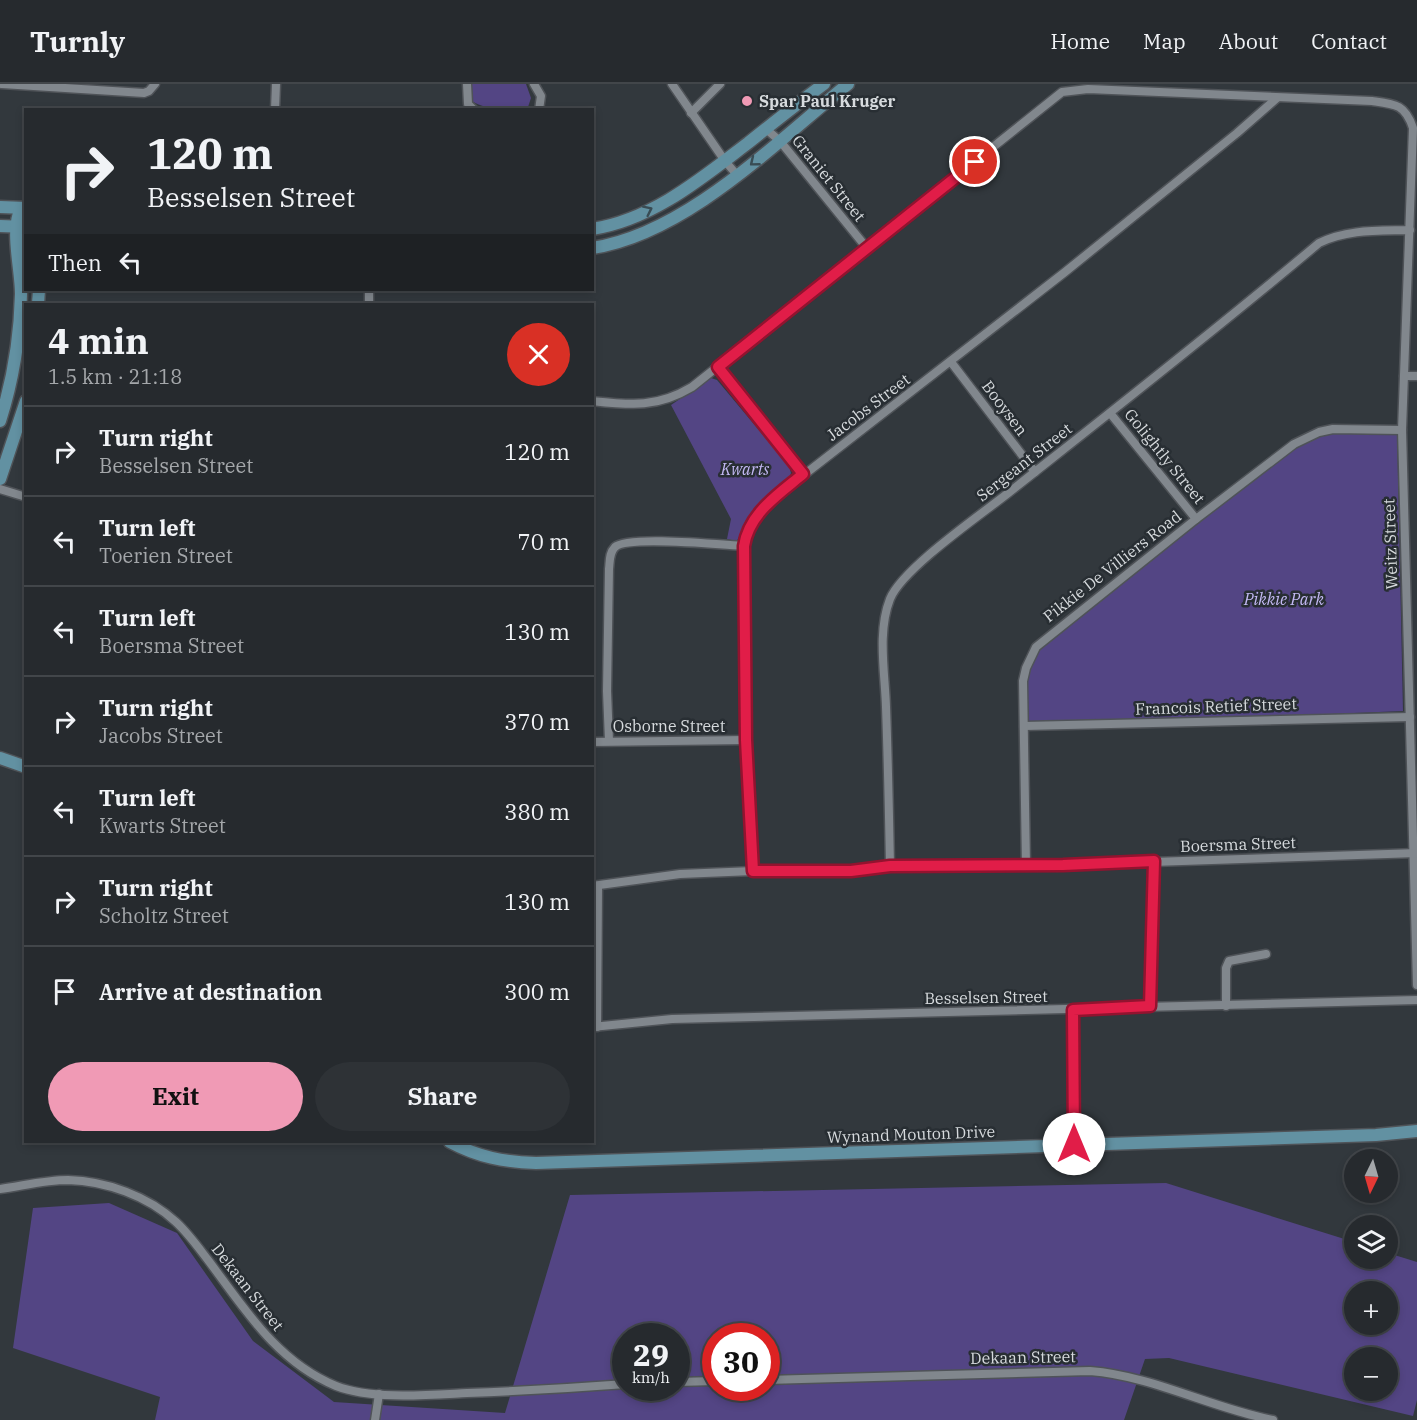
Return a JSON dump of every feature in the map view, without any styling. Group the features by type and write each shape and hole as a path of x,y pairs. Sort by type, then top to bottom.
{"street":[{"path":"2,84 144,93 155,84"},
{"path":"275,108 276,84"},
{"path":"467,84 468,104 472,108"},
{"path":"534,84 541,96 539,108"},
{"path":"672,84 737,175"},
{"path":"691,113 720,84"},
{"path":"594,228 650,210 725,161 824,84"},
{"path":"594,248 644,233 698,203 780,141 848,84"},
{"path":"594,401 656,403 677,396 718,367 1062,88 1277,98"},
{"path":"1253,119 1254,97"},
{"name":"Weitz Street","path":"1277,98 1372,101 1400,106 1410,118 1413,128 1402,430 1413,646 1410,717 1417,985"},
{"name":"Jacobs Street","path":"753,871 746,740 744,546 749,526 769,502 803,474 951,362 1277,98"},
{"name":"Graniet Street","path":"766,129 780,141 866,247"},
{"path":"0,207 23,208"},
{"path":"0,421 20,363 21,227 17,215 23,208"},
{"path":"0,226 21,227"},
{"name":"Sergeant Street","path":"890,866 885,618 890,599 904,577 1319,243 1334,235 1350,232 1410,230"},
{"name":"Booysen","path":"951,362 1035,472"},
{"path":"718,367 803,474"},
{"path":"1404,376 1417,376"},
{"path":"0,479 24,407"},
{"name":"Golightly Street","path":"1110,413 1196,519"},
{"name":"Pikkie De Villiers Road","path":"1026,865 1023,681 1036,646 1276,456 1308,437 1332,429 1402,430"},
{"path":"0,489 24,496"},
{"path":"609,741 607,691 609,569 610,555 616,546 626,542 669,542 744,546"},
{"name":"Francois Retief Street","path":"1024,726 1410,717"},
{"name":"Osborne Street","path":"594,742 746,740"},
{"path":"0,758 24,766"},
{"path":"0,767 24,773"},
{"name":"Boersma Street","path":"595,886 680,874 753,871 851,871 890,866 1026,865 1415,853"},
{"path":"1150,1006 1154,861"},
{"path":"595,886 595,1027"},
{"path":"1226,1006 1226,968 1229,961 1266,954"},
{"name":"Besselsen Street","path":"595,1027 672,1019 1417,1000"},
{"path":"1073,1010 1074,1144"},
{"name":"Wynand Mouton Drive","path":"452,1143 490,1159 536,1163 1376,1135 1417,1131"},
{"name":"Wynand Mouton Drive","path":"1376,1135 1417,1138"},
{"name":"Dekaan Street","path":"0,1189 53,1181 81,1181 104,1185 161,1210 185,1231 260,1330 277,1348 295,1363 337,1386 379,1394 460,1393 612,1385"},
{"name":"Dekaan Street","path":"780,1380 1090,1371 1121,1374 1231,1410 1273,1420"},
{"path":"375,1420 379,1394"}],"green space":[{"path":"470,84 526,84 531,98 528,107 517,108 490,108 470,100"},
{"name":"Kwarts","path":"711,378 717,380 789,466 791,473 789,479 759,504 746,520 737,541 727,539 731,519 671,405"},
{"name":"Pikkie Park","path":"1330,430 1397,430 1403,711 1025,724 1025,666 1033,651 1295,444"},
{"path":"1166,1183 1344,1239 1344,1269 1398,1269 1398,1256 1417,1262 1417,1400 1413,1416 1350,1401 1398,1401 1398,1347 1344,1347 1344,1400 1169,1358 1145,1359 1124,1420 155,1420 160,1397 13,1348 33,1208 109,1203 177,1233 253,1341 334,1402 505,1413 570,1195"}],"place":[{"name":"Spar Paul Kruger","path":"747,101"}],"route":[{"path":"975,162 718,367 803,474 769,502 749,526 745,538 746,740 753,871 851,871 890,866 1063,865 1154,861 1150,1006 1073,1010 1074,1144"}]}
